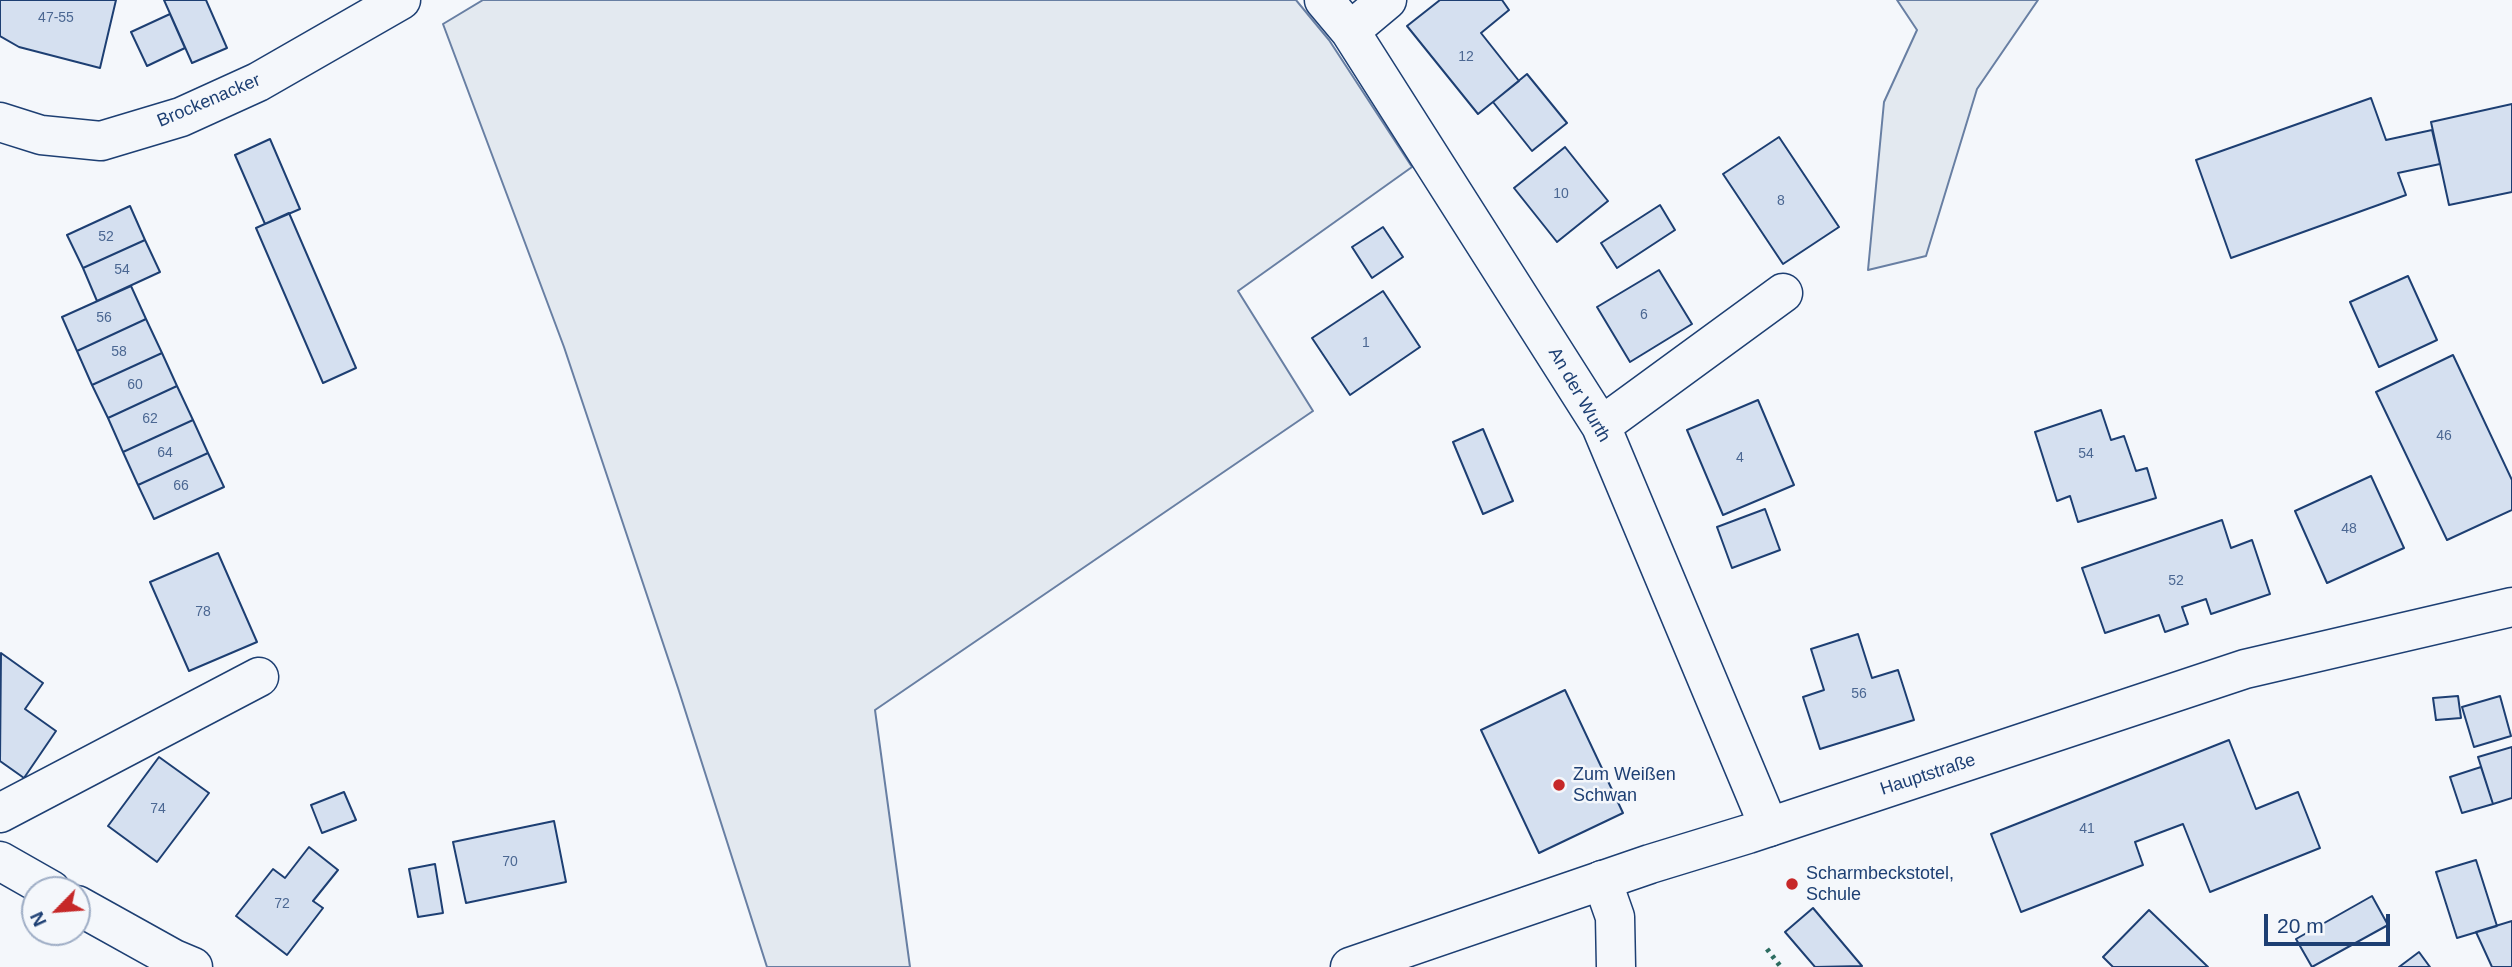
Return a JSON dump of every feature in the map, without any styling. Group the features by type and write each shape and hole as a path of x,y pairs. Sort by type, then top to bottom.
{"street":[{"name":"Brockenacker","path":"0,122 41,135 101,141 181,117 258,82 401,0"},
{"name":"An der Wurth","path":"1324,0 1350,31 1601,426 1769,827"},
{"path":"1350,31 1387,0"},
{"path":"1601,426 1783,293"},
{"name":"Hauptstraße","path":"1350,967 1602,880 2245,669 2512,607"},
{"path":"0,813 260,677"},
{"path":"0,861 26,876"},
{"path":"1602,880 1615,917 1616,967"},
{"path":"91,913 174,960 194,967"}],"shaded area":[{"path":"483,0 1296,0 1329,40 1412,167 1238,291 1313,411 875,710 910,967 767,967 678,688 564,347 443,24"},
{"path":"1897,0 2038,0 1977,89 1926,256 1868,270 1884,102 1917,30"}],"building":[{"path":"0,0 116,0 100,68 19,47 0,36"},
{"path":"164,0 206,0 227,48 192,63"},
{"path":"1440,0 1502,0 1509,10 1481,33 1519,81 1478,114 1407,26"},
{"path":"170,14 185,48 147,66 131,32"},
{"path":"1527,74 1567,123 1532,151 1493,102"},
{"path":"2371,98 2386,140 2432,130 2440,164 2398,173 2406,195 2231,258 2196,160"},
{"path":"2512,104 2512,192 2449,205 2431,122"},
{"path":"1779,137 1839,227 1783,264 1723,174"},
{"path":"270,139 300,209 265,224 235,155"},
{"path":"1565,147 1608,201 1557,242 1514,188"},
{"path":"1660,205 1675,230 1617,268 1601,243"},
{"path":"130,206 145,240 83,268 67,235"},
{"path":"289,213 356,368 323,383 256,228"},
{"path":"1383,227 1403,257 1372,278 1352,247"},
{"path":"145,240 160,272 97,301 83,268"},
{"path":"1659,270 1692,324 1630,362 1597,307"},
{"path":"2408,276 2437,340 2379,367 2350,302"},
{"path":"131,286 146,319 77,351 62,317"},
{"path":"1383,291 1420,347 1350,395 1312,338"},
{"path":"146,319 162,353 92,385 77,351"},
{"path":"162,353 177,386 108,418 92,385"},
{"path":"2453,355 2512,480 2512,510 2447,540 2376,392"},
{"path":"177,386 193,420 123,452 108,418"},
{"path":"1758,400 1794,485 1723,515 1687,430"},
{"path":"2101,410 2111,440 2124,436 2136,471 2147,468 2156,498 2078,522 2070,496 2057,501 2035,432"},
{"path":"193,420 208,453 138,485 123,452"},
{"path":"1483,429 1513,501 1483,514 1453,442"},
{"path":"208,453 224,487 154,519 138,485"},
{"path":"2371,476 2404,548 2327,583 2295,511"},
{"path":"1765,509 1780,550 1732,568 1717,527"},
{"path":"2222,520 2231,548 2252,540 2270,594 2211,614 2206,599 2182,607 2188,624 2165,632 2159,615 2105,633 2082,568"},
{"path":"218,553 257,642 189,671 150,582"},
{"path":"1858,634 1872,678 1898,670 1914,720 1820,749 1803,697 1824,690 1811,649"},
{"path":"1,653 43,683 25,709 56,731 24,778 0,761"},
{"path":"1565,690 1623,813 1539,853 1481,730"},
{"path":"2458,696 2461,718 2436,720 2433,698"},
{"path":"2500,696 2511,736 2474,747 2462,707"},
{"path":"2229,740 2256,809 2298,792 2320,848 2210,892 2183,824 2135,842 2143,865 2021,912 1991,834"},
{"path":"2512,747 2512,798 2493,804 2478,757"},
{"path":"159,757 209,793 157,862 108,826"},
{"path":"2481,767 2493,804 2462,813 2450,777"},
{"path":"344,792 356,820 322,833 311,805"},
{"path":"554,821 566,882 466,903 453,842"},
{"path":"309,847 338,870 313,901 323,908 287,955 236,916 273,869 285,878"},
{"path":"2476,860 2497,926 2457,938 2436,872"},
{"path":"435,864 443,913 418,917 409,869"},
{"path":"2372,896 2388,925 2312,967 2296,939"},
{"path":"1813,908 1862,966 1815,967 1785,932"},
{"path":"2149,910 2208,967 2113,967 2103,957"},
{"path":"2512,921 2512,967 2492,967 2476,932"},
{"path":"2419,952 2430,967 2399,967"}],"hedge":[{"path":"1767,949 1781,967"}],"place":[{"name":"Zum Weißen Schwan","path":"1559,785"},
{"name":"Scharmbeckstotel, Schule","path":"1792,884"}]}
